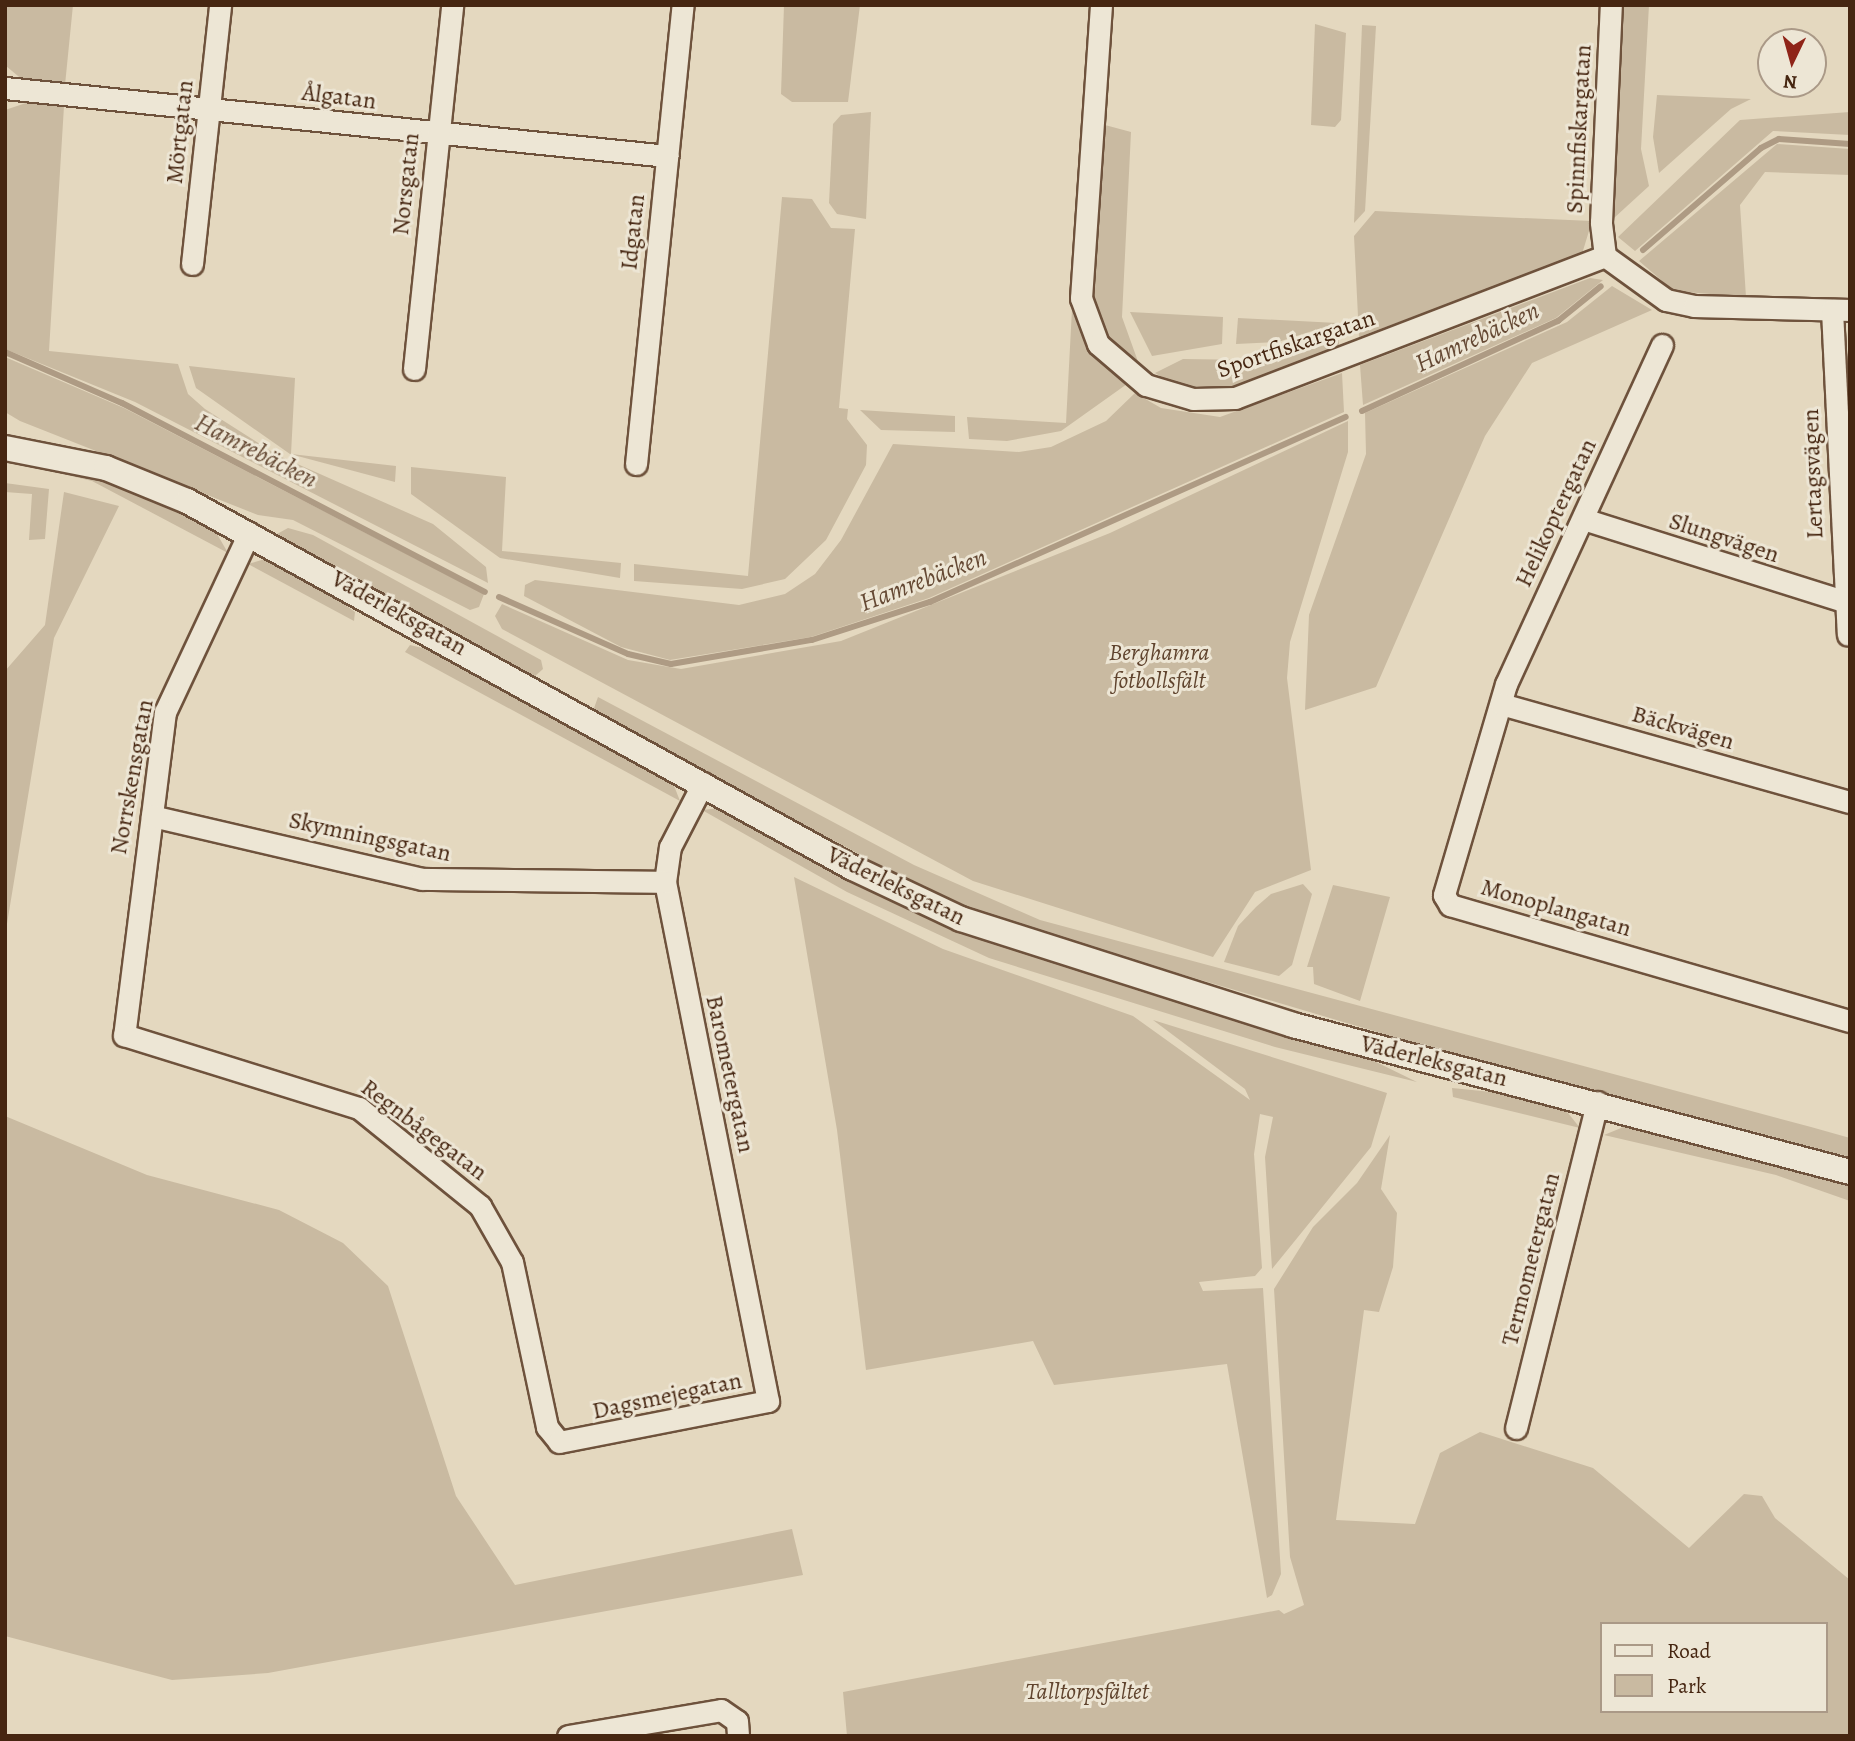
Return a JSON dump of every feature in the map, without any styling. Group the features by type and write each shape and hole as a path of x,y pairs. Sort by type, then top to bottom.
{"street":[{"name":"Mörtgatan","path":"192,264 220,5"},
{"name":"Norsgatan","path":"414,369 452,5"},
{"name":"Idgatan","path":"636,464 684,5"},
{"name":"Sportfiskargatan","path":"1101,5 1081,298 1098,344 1146,385 1193,399 1235,398 1605,256"},
{"name":"Spinnfiskargatan","path":"1605,256 1601,222 1611,5"},
{"name":"Ålgatan","path":"5,88 438,135 668,156"},
{"path":"1605,256 1666,300 1694,306 1841,310"},
{"name":"Lertagsvägen","path":"1841,310 1848,635"},
{"name":"Helikoptergatan","path":"1501,704 1662,345"},
{"name":"Väderleksgatan","path":"5,449 106,468 249,533 703,783 853,869 961,919 1293,1025 1597,1102 1850,1172"},
{"name":"Slungvägen","path":"1583,519 1847,603"},
{"name":"Norrskensgatan","path":"131,1042 123,1023 165,712 249,533"},
{"name":"Bäckvägen","path":"1501,704 1850,802"},
{"name":"Monoplangatan","path":"1501,704 1445,884 1450,905 1850,1021"},
{"name":"Barometergatan","path":"703,783 670,847 665,882 765,1382"},
{"name":"Skymningsgatan","path":"152,816 422,879 665,882"},
{"name":"Regnbågegatan","path":"131,1042 328,1094 359,1108 481,1206 512,1262 547,1427 559,1442"},
{"name":"Termometergatan","path":"1516,1428 1597,1102"},
{"name":"Dagsmejegatan","path":"559,1442 768,1401 765,1382"},
{"path":"568,1736 721,1710 737,1721 738,1736"}],"green space":[{"path":"7,5 73,5 65,85 24,81 6,66"},
{"path":"784,5 860,5 848,102 792,102 781,94"},
{"path":"1623,5 1649,5 1641,149 1649,186 1614,218"},
{"path":"1315,24 1346,33 1341,120 1335,127 1311,125"},
{"path":"1362,25 1376,26 1365,211 1354,223"},
{"path":"1657,95 1751,99 1731,109 1659,173 1653,137"},
{"path":"29,102 64,106 49,351 178,364 188,394 205,409 277,455 433,524 486,567 488,583 135,402 5,349 5,110"},
{"path":"871,112 866,219 837,214 829,203 833,124 841,115"},
{"path":"1850,112 1850,135 1773,131 1635,251 1618,237 1740,120"},
{"path":"1105,125 1131,132 1122,317 1140,367 1099,334 1090,299"},
{"path":"1777,144 1850,149 1850,175 1765,172 1740,205 1746,297 1674,291 1639,261"},
{"path":"782,197 812,199 831,228 855,229 839,408 848,409 847,419 867,445 866,465 826,540 785,579 742,589 634,581 634,564 748,576"},
{"path":"1375,211 1592,221 1582,254 1359,337 1354,236"},
{"path":"1590,278 1603,280 1556,318 1363,405 1360,365"},
{"path":"1612,286 1652,310 1532,363 1485,436 1376,687 1305,710 1309,615 1366,454 1365,413 1567,322"},
{"path":"1072,309 1127,384 1061,431 1007,441 969,439 967,417 1066,423"},
{"path":"1130,312 1223,317 1222,344 1152,356"},
{"path":"1238,318 1337,323 1278,342 1236,344"},
{"path":"1339,340 1339,346 1220,391 1176,386 1155,373 1183,359 1252,360"},
{"path":"5,357 124,408 484,594 479,607 470,610 293,520 258,515 20,421 5,412"},
{"path":"189,366 295,378 291,454 396,466 395,482 290,454 196,388"},
{"path":"1342,373 1344,412 929,598 811,637 670,660 621,647 524,596 525,585 535,580 739,605 785,594 815,574 841,540 893,444 1019,452 1051,447 1106,421 1135,393 1161,408 1220,417"},
{"path":"860,410 955,416 955,432 881,430"},
{"name":"Berghamra fotbollsfält","path":"1348,421 1348,452 1290,642 1287,678 1311,870 1255,892 1213,957 973,881 502,629 495,616 502,604 628,660 681,669 841,641 1110,533"},
{"path":"5,460 85,475 156,499 213,527 228,553 92,481"},
{"path":"411,467 506,477 502,551 621,563 620,578 500,558 411,494"},
{"path":"5,483 49,489 45,539 29,540 32,494 5,492"},
{"path":"64,492 119,506 54,638 5,936 5,671 45,625"},
{"path":"288,528 313,535 541,660 543,669 534,677 277,534"},
{"path":"265,559 314,582 355,612 354,621 248,564"},
{"path":"410,645 439,652 671,778 680,801 405,652"},
{"path":"598,697 914,865 1040,920 1850,1138 1850,1157 1394,1037 995,919 927,891 593,711"},
{"path":"720,808 943,924 1139,991 1372,1060 1417,1082 1275,1047 989,958 847,892 702,810"},
{"path":"794,877 943,949 1133,1016 1250,1100 1245,1089 1153,1020 1387,1093 1371,1147 1272,1269 1265,1157 1273,1117 1260,1114 1254,1154 1262,1268 1255,1276 1199,1282 1203,1291 1263,1288 1281,1574 1272,1595 1267,1598 1227,1364 1054,1385 1033,1341 866,1370 837,1130"},
{"path":"1303,884 1312,894 1292,965 1279,976 1224,962 1238,926 1256,907 1271,894"},
{"path":"1333,885 1390,897 1360,1001 1314,984 1313,967 1307,967"},
{"path":"1452,1088 1512,1094 1564,1108 1580,1128 1453,1097"},
{"path":"5,1116 147,1175 279,1210 343,1243 388,1286 456,1496 515,1585 792,1529 803,1575 268,1673 172,1680 5,1636"},
{"path":"1626,1126 1833,1179 1850,1185 1850,1201 1776,1175 1604,1135"},
{"name":"Talltorpsfältet","path":"1390,1135 1381,1189 1397,1213 1393,1267 1379,1312 1364,1310 1336,1520 1415,1524 1440,1453 1480,1432 1593,1468 1689,1548 1744,1494 1762,1496 1775,1518 1850,1580 1850,1736 847,1736 843,1692 1279,1610 1284,1614 1304,1605 1290,1557 1274,1289 1313,1227 1357,1183"}],"waterway":[{"name":"Hamrebäcken","path":"1643,250 1761,148 1779,139 1850,144"},
{"name":"Hamrebäcken","path":"1362,411 1558,321 1601,286"},
{"name":"Hamrebäcken","path":"5,352 122,403 485,592"},
{"name":"Hamrebäcken","path":"499,597 628,654 671,664 812,640 930,602 1346,417"}]}
